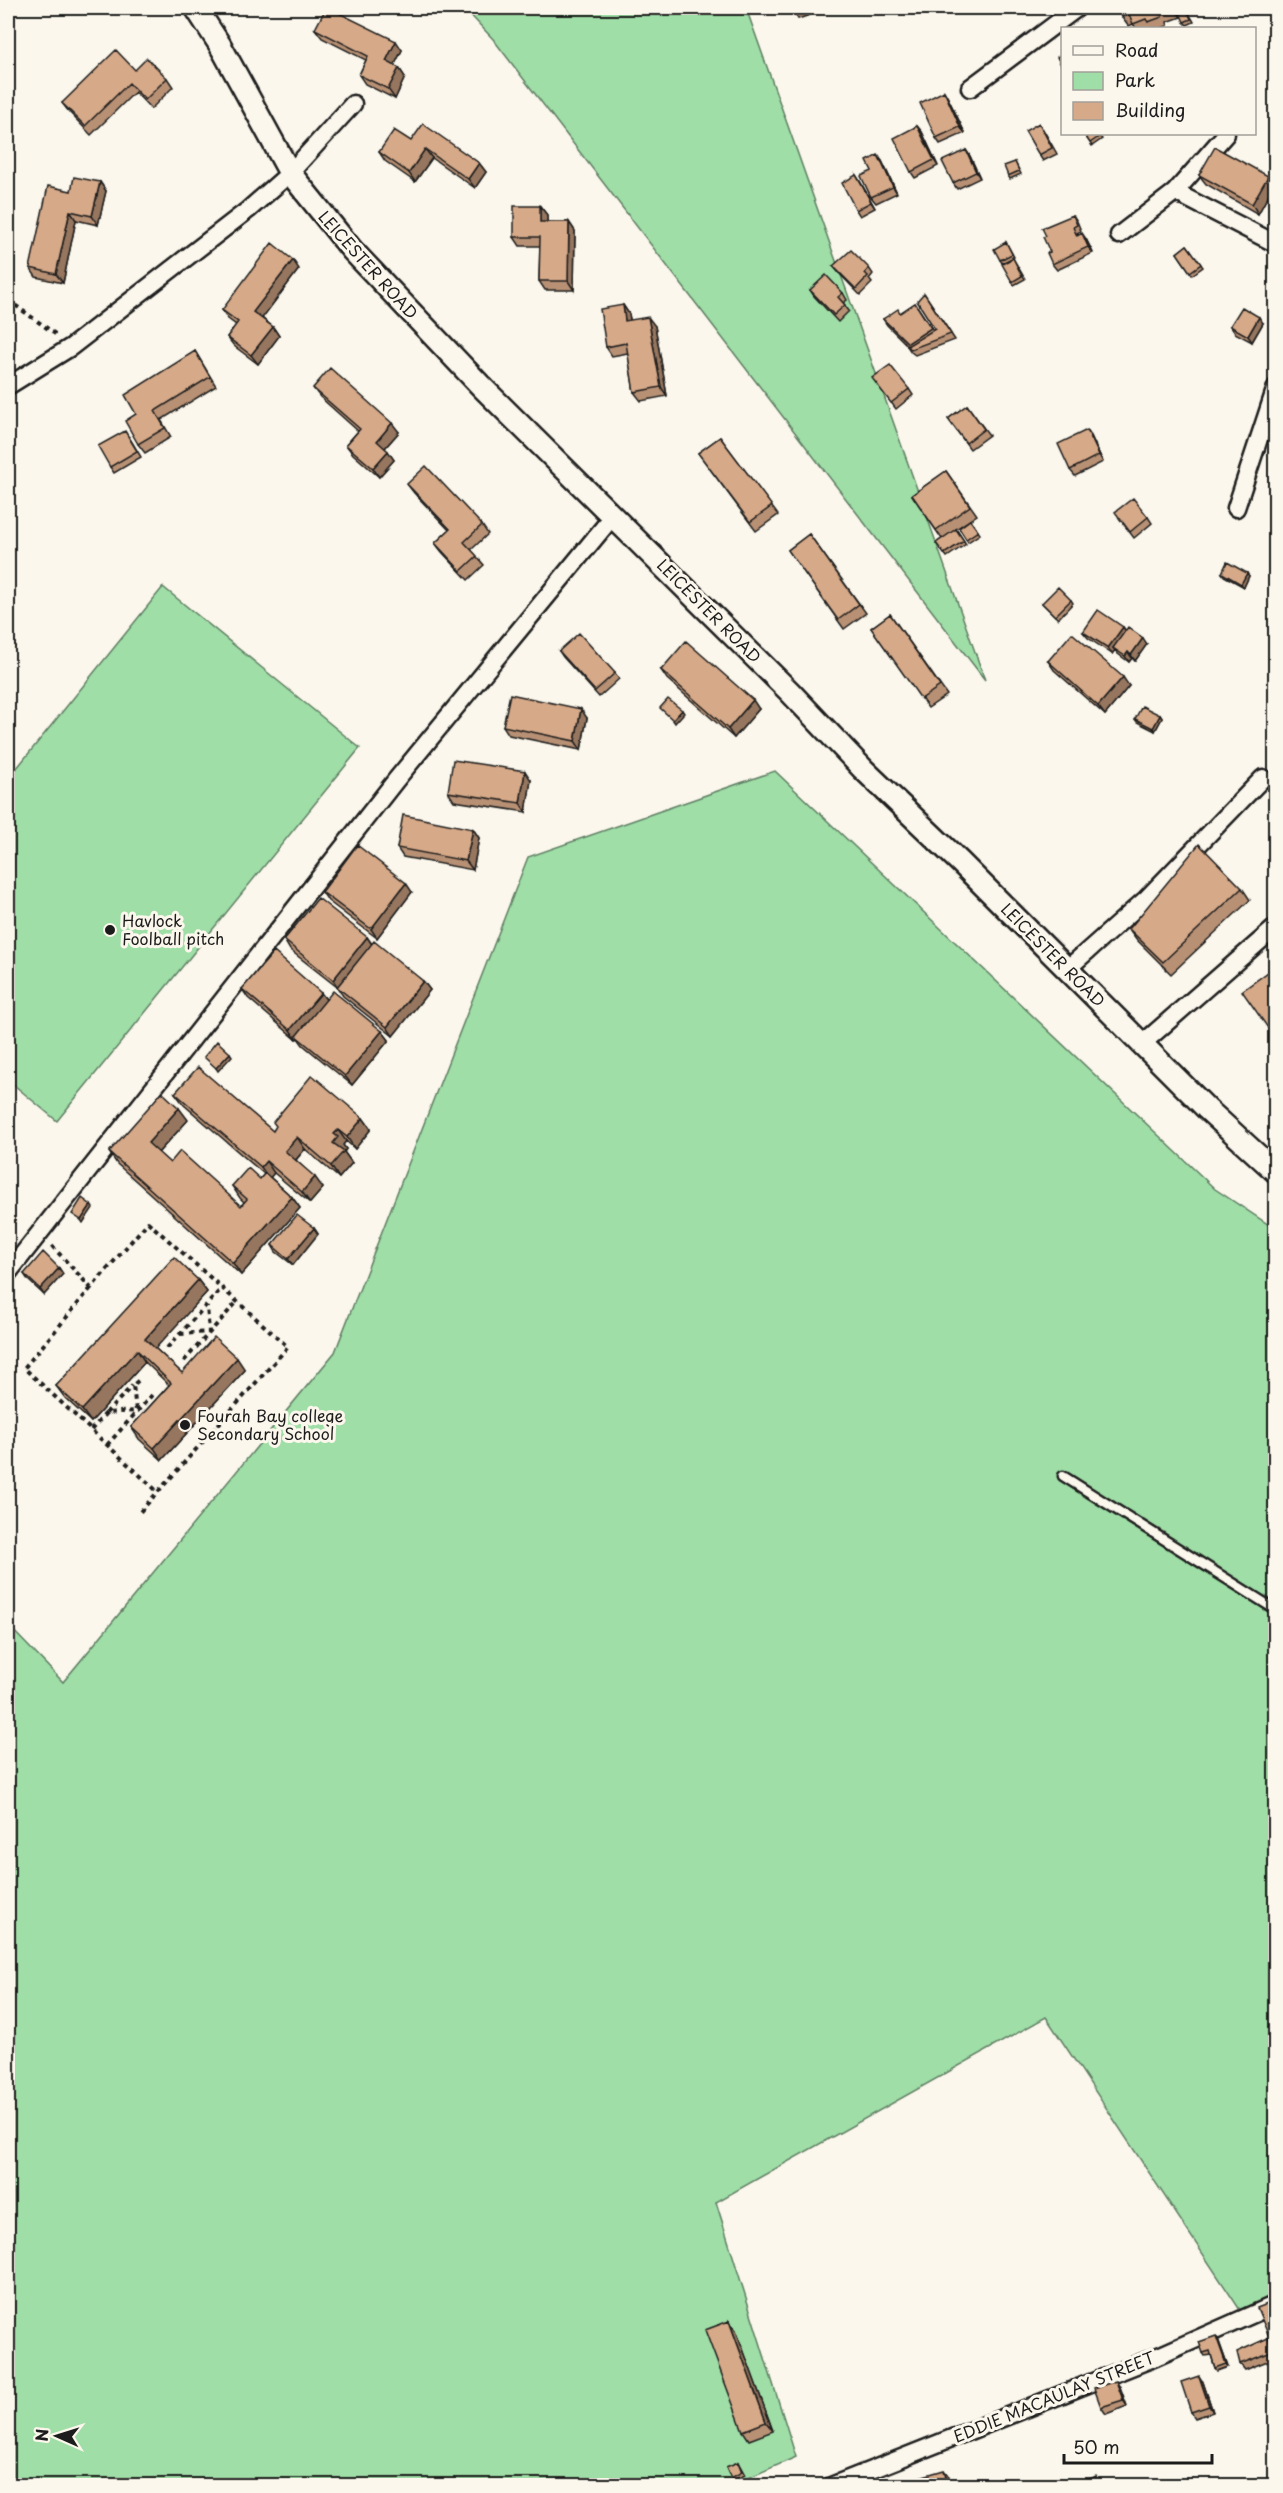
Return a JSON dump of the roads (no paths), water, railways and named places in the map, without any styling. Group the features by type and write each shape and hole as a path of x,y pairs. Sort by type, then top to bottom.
{"street":[{"name":"LEICESTER ROAD","path":"196,8 220,45 290,173 316,208 393,294 790,692 863,769 960,862 1207,1109 1275,1172"},
{"path":"969,88 1077,8"},
{"path":"8,387 71,347 161,279 290,173 353,104"},
{"path":"1119,235 1175,192 1225,135"},
{"path":"1175,192 1275,244"},
{"path":"1236,508 1275,387"},
{"path":"8,1273 396,780 613,516"},
{"path":"1066,970 1146,898 1263,778"},
{"path":"1142,1044 1275,927"},
{"name":"EDDIE MACAULAY STREET","path":"831,2486 1156,2358 1275,2304"}],"lane":[{"path":"1063,1476 1275,1610"}],"place":[{"name":"Havlock Foolball pitch","path":"110,930"},
{"name":"Fourah Bay college Secondary School","path":"185,1425"}]}
